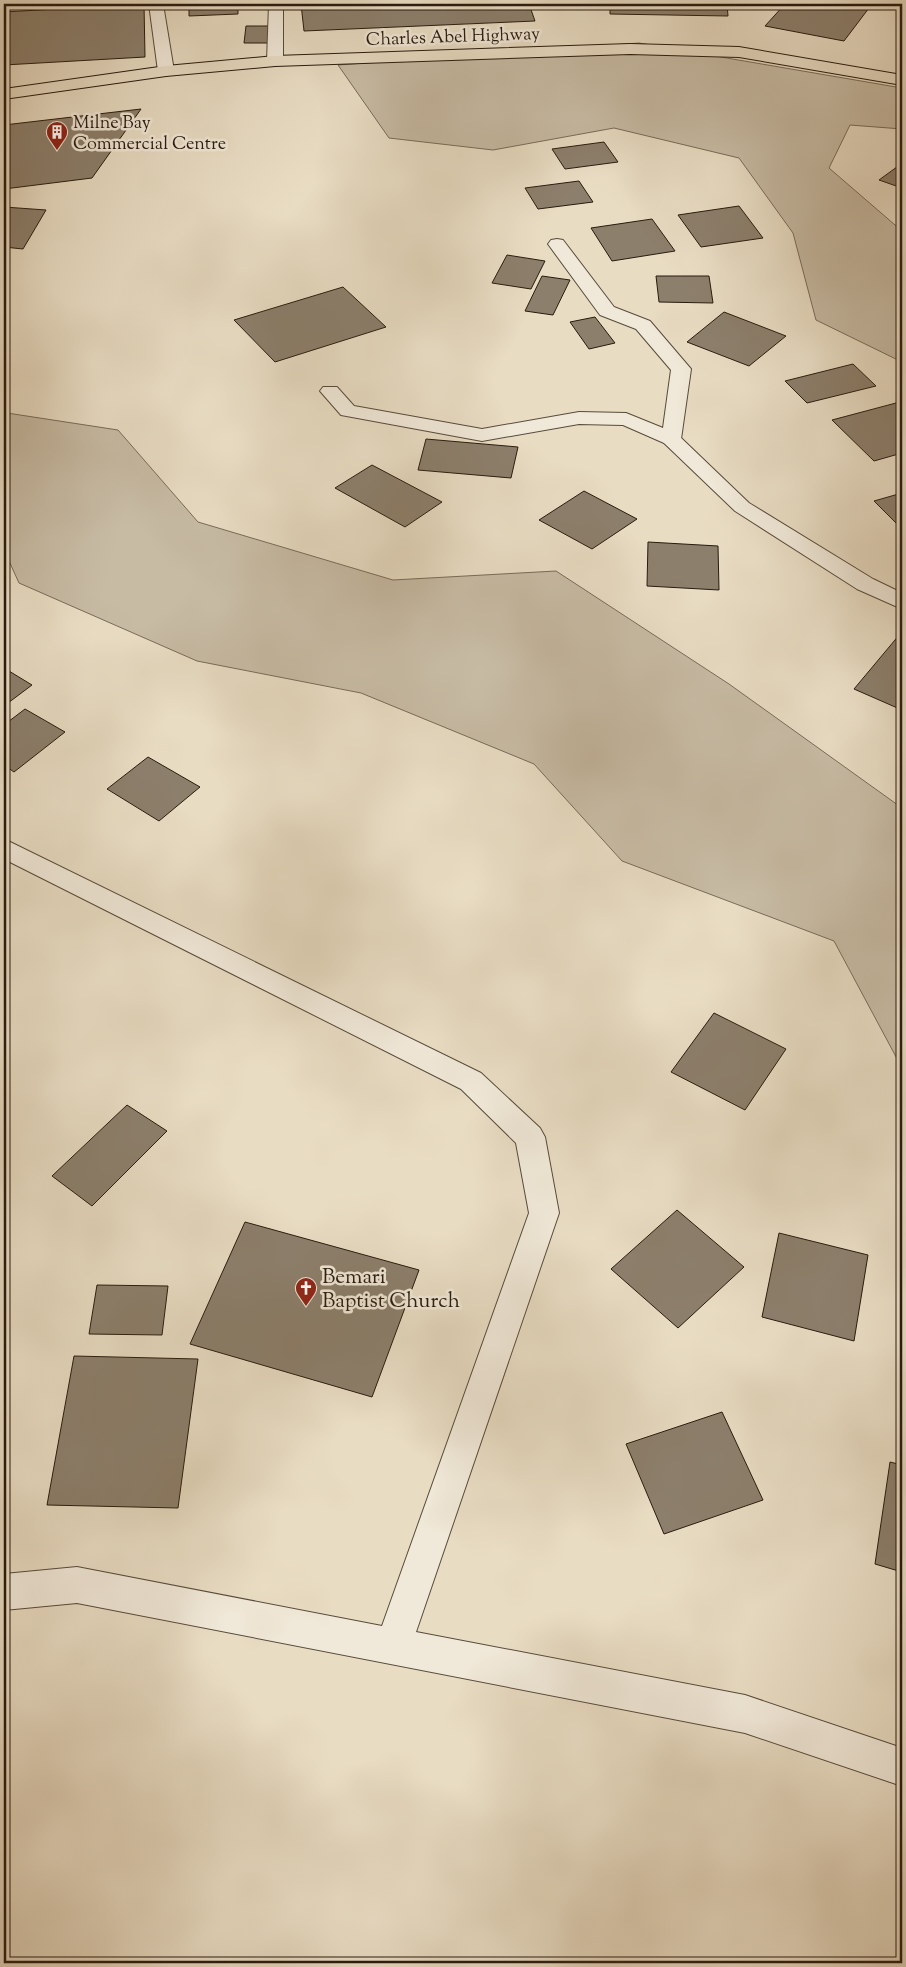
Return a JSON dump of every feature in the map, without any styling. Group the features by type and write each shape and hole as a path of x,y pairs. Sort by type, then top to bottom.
{"main road":[{"name":"Charles Abel Highway","path":"4,94 166,71 275,61 630,49 739,52 902,80"}],"street":[{"path":"156,4 166,71"},
{"path":"275,61 276,4"},
{"path":"556,244 607,311 643,325 681,369 671,439"},
{"path":"330,391 348,411 482,435 579,418 626,419 671,439 742,507 865,584 902,602"},
{"path":"4,848 471,1081 530,1137 544,1213 393,1646"},
{"path":"4,1592 77,1585 745,1714 902,1767"}],"shaded area":[{"path":"639,43 902,88 902,129 850,125 829,168 902,231 902,362 816,320 793,233 739,158 614,128 493,150 389,138 338,65"},
{"path":"7,413 118,430 198,522 393,580 556,571 729,684 902,808 902,1068 834,941 622,861 534,764 361,693 197,661 19,583 4,550 4,418"}],"building":[{"path":"56,4 144,4 145,57 4,65 4,12 56,9"},
{"path":"189,4 238,4 238,14 189,16"},
{"path":"301,4 529,4 535,21 304,31"},
{"path":"610,4 727,4 728,16 610,14"},
{"path":"785,4 872,4 844,41 765,26"},
{"path":"246,26 272,26 270,43 244,43"},
{"name":"Milne Bay Commercial Centre","path":"141,109 92,178 4,189 4,125"},
{"path":"604,142 618,162 565,169 552,149"},
{"path":"901,164 902,188 879,180"},
{"path":"579,181 593,202 538,209 525,188"},
{"path":"739,206 763,238 701,247 678,215"},
{"path":"4,207 46,210 23,249 4,247"},
{"path":"652,219 675,251 612,261 591,228"},
{"path":"507,255 545,261 531,289 492,283"},
{"path":"542,276 570,280 553,315 525,311"},
{"path":"656,276 709,276 713,303 659,302"},
{"path":"343,287 386,327 275,362 234,320"},
{"path":"724,312 786,336 749,366 687,342"},
{"path":"595,317 615,343 589,349 570,322"},
{"path":"853,364 876,386 807,403 785,381"},
{"path":"896,403 902,409 902,453 874,461 832,420"},
{"path":"426,439 518,447 511,478 418,470"},
{"path":"372,465 442,502 405,527 335,488"},
{"path":"584,491 637,519 592,549 539,520"},
{"path":"902,493 902,529 874,501"},
{"path":"648,542 718,546 719,590 647,586"},
{"path":"900,634 902,635 902,710 854,689"},
{"path":"4,668 32,685 4,706"},
{"path":"25,709 65,732 14,772 4,765 4,725"},
{"path":"148,757 200,787 159,821 107,789"},
{"path":"714,1013 786,1049 745,1110 671,1072"},
{"path":"127,1105 167,1131 92,1206 52,1176"},
{"path":"677,1210 744,1267 678,1328 611,1269"},
{"name":"Bemari Baptist Church","path":"245,1222 419,1270 372,1397 190,1344"},
{"path":"779,1233 868,1255 854,1341 762,1317"},
{"path":"97,1285 168,1286 162,1335 89,1334"},
{"path":"74,1356 198,1359 178,1508 47,1505"},
{"path":"722,1412 763,1500 664,1534 626,1444"},
{"path":"890,1462 902,1465 902,1572 875,1564"}],"place":[{"name":"Milne Bay Commercial Centre","path":"57,151"},
{"name":"Bemari Baptist Church","path":"306,1307"}]}
